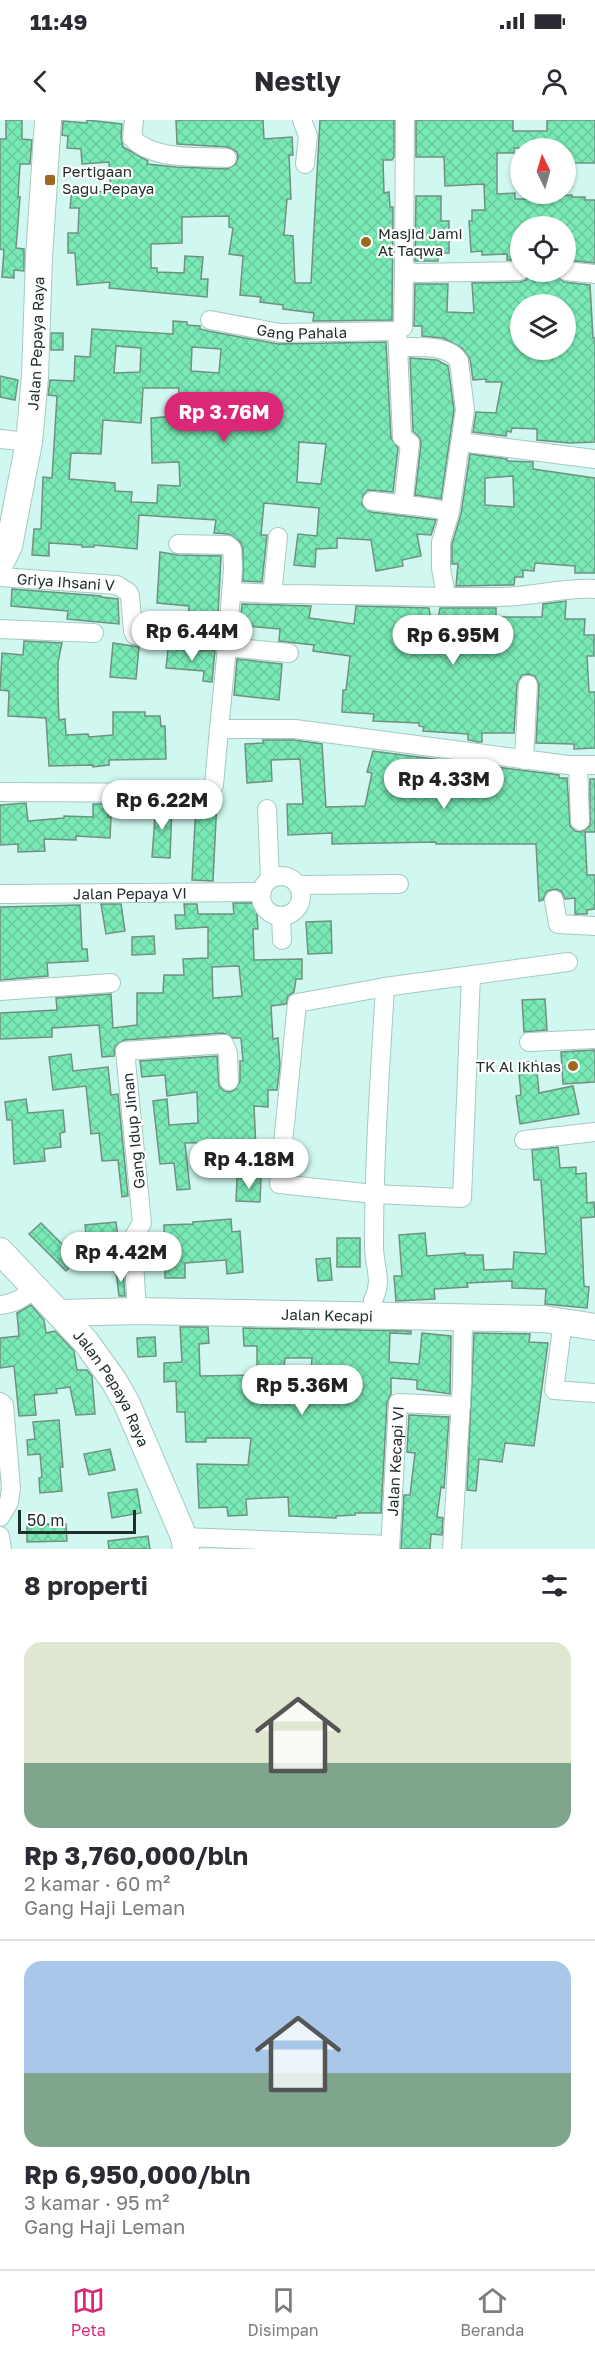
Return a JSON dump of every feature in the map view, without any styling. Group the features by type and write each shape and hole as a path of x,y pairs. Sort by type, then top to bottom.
{"street":[{"name":"Jalan Pepaya Raya","path":"0,564 9,546 29,442 35,377 39,257 48,120"},
{"path":"134,120 132,138 154,151 165,154 227,158"},
{"path":"302,120 308,136 305,164"},
{"path":"404,505 410,443 402,437 397,339 403,327 405,120"},
{"path":"404,270 415,273 510,271"},
{"path":"576,272 595,274"},
{"name":"Gang Pahala","path":"210,320 280,333 397,339 456,356 459,361 465,410 461,442"},
{"path":"0,439 29,442"},
{"path":"446,596 441,568 441,542 450,512 461,442 595,459"},
{"path":"372,501 450,512"},
{"path":"278,537 273,586 274,591 278,594"},
{"path":"0,792 203,793 211,791 214,785 234,556 231,547 178,544"},
{"name":"Griya Ihsani V","path":"0,578 117,585 130,596 135,635 200,640"},
{"path":"231,592 512,597 595,589"},
{"path":"0,629 93,633"},
{"path":"227,647 289,653"},
{"path":"524,760 528,685"},
{"path":"219,729 295,729 524,760 587,765 580,821"},
{"path":"267,809 266,886 262,904 270,913 281,916 294,912 302,899 299,885"},
{"name":"Jalan Pepaya VI","path":"0,894 266,886 286,876 299,885 399,884"},
{"path":"554,900 558,924 595,926"},
{"path":"281,916 282,940"},
{"path":"471,975 462,1198 374,1194 279,1184 297,1003 385,987 471,975 568,962"},
{"path":"0,991 111,983"},
{"path":"374,1307 379,1289 374,1259 374,1194 385,987"},
{"path":"529,1042 595,1039"},
{"name":"Gang Idup Jinan","path":"137,1311 133,1238 142,1223 125,1051 221,1043 226,1045 227,1049 229,1082"},
{"path":"524,1140 595,1132"},
{"name":"Jalan Pepaya Raya","path":"0,1251 98,1357 114,1381 127,1404 185,1543"},
{"path":"0,1305 15,1302 36,1288"},
{"name":"Jalan Kecapi","path":"59,1313 374,1307 464,1317 563,1321 595,1327"},
{"path":"452,1549 464,1317"},
{"path":"563,1321 554,1390 595,1393"},
{"name":"Jalan Kecapi VI","path":"185,1543 390,1547 398,1402 460,1406"},
{"path":"0,1517 9,1502 10,1488 2,1404"},
{"path":"0,1536 2,1549"}],"building":[{"path":"6,120 22,120 22,139 32,140 30,164 20,164 16,248 24,249 24,271 14,270 14,278 2,277 4,250 0,249 0,139 6,139"},
{"path":"87,120 122,124 123,147 148,161 147,164 176,167 227,169 236,164 238,158 237,152 228,147 177,144 176,120 263,120 264,139 292,137 293,155 289,155 291,199 287,199 284,235 293,236 295,283 311,283 320,120 394,120 394,157 392,160 383,160 384,193 389,192 390,207 393,207 392,320 313,321 314,313 283,309 283,305 260,302 261,297 240,295 243,256 229,254 233,228 229,227 229,216 182,217 182,243 151,244 151,268 157,268 157,272 184,273 185,256 203,257 201,279 208,279 207,297 109,288 110,282 77,285 75,253 68,253 68,233 78,233 79,208 70,208 72,190 111,192 109,162 82,164 81,149 67,148 68,136 62,135 63,121 87,123"},
{"path":"416,120 513,120 513,131 547,131 547,120 595,120 595,163 576,163 576,138 510,138 510,153 497,153 497,194 510,193 510,204 576,204 576,197 595,200 595,263 576,261 576,216 510,216 510,260 507,260 507,254 482,255 482,251 471,252 469,221 472,221 472,210 485,210 484,184 445,186 444,157 416,157"},
{"path":"416,196 441,196 441,221 449,221 449,253 438,253 438,261 415,261"},
{"path":"564,282 590,285 593,338 595,338 595,442 570,443 537,440 537,429 512,428 511,432 507,431 506,436 473,432 476,412 496,413 502,382 486,382 486,379 473,380 470,359 462,348 443,338 422,336 422,326 414,326 415,284 448,284 447,312 474,313 472,283"},
{"path":"173,321 187,322 187,325 200,326 200,329 208,331 278,344 386,342 391,438 398,448 393,492 368,490 363,495 362,505 371,512 436,520 431,535 417,534 421,556 402,560 403,566 376,571 371,540 337,538 337,548 316,549 315,567 294,565 298,534 317,536 319,508 264,503 261,535 267,535 262,582 243,581 243,548 240,542 229,534 214,533 216,520 139,515 137,549 49,543 49,556 32,555 34,529 41,529 43,477 52,478 57,396 48,395 50,380 74,381 75,356 90,357 92,329 173,334","holes":["116,346 141,348 140,372 114,373","192,347 221,349 219,373 191,371","143,388 179,388 177,416 151,418 152,463 179,462 180,486 158,485 157,503 131,502 132,492 115,491 115,483 69,479 71,453 101,454 103,420 141,423","299,442 326,444 321,484 297,482"]},
{"path":"51,333 63,333 63,350 51,350"},
{"path":"410,358 437,360 448,366 454,410 441,499 415,495 421,444 420,438 413,431"},
{"path":"0,376 18,380 15,400 0,397"},
{"path":"470,454 507,459 507,461 533,462 533,469 595,478 595,573 575,573 575,566 535,563 534,571 523,570 523,577 515,577 514,585 456,586 458,564 452,564 452,544 461,514","holes":["513,476 514,507 485,505 485,478"]},
{"path":"160,552 178,555 221,556 218,614 205,612 203,630 187,628 189,606 157,603"},
{"path":"12,589 118,599 119,624 67,619 68,611 11,606"},
{"path":"566,601 565,619 585,619 584,635 594,635 594,656 587,656 589,692 595,692 595,748 574,749 574,744 536,743 539,685 535,676 529,674 522,675 517,684 514,733 482,733 482,742 478,742 468,740 468,734 423,731 424,727 419,726 419,723 373,721 374,714 342,712 343,690 346,690 350,656 313,651 314,645 279,641 280,629 247,626 246,638 239,637 242,604 311,606 309,618 354,624 356,606 429,608 434,641 440,608 496,608 496,617 542,617 543,604"},
{"path":"24,641 62,643 58,662 59,720 65,719 66,735 88,734 89,737 113,735 113,712 145,712 145,716 160,716 161,726 165,726 166,759 109,760 109,765 93,767 93,765 49,766 46,718 8,716 9,691 0,690 2,653 23,655"},
{"path":"113,643 139,647 136,679 110,677"},
{"path":"168,649 215,650 212,682 203,681 204,671 166,668"},
{"path":"237,659 282,664 279,700 234,695"},
{"path":"263,740 294,740 322,744 326,807 365,806 372,773 367,772 373,751 441,760 441,762 559,775 559,778 567,778 570,826 575,831 581,832 590,826 590,779 595,779 595,832 585,832 587,875 595,875 595,909 587,910 587,914 575,914 575,898 565,899 562,892 557,889 547,891 543,900 539,901 536,844 436,844 436,842 332,844 332,833 288,835 287,804 303,804 300,759 271,760 272,781 247,783 245,744 263,743"},
{"path":"217,800 213,881 192,880 196,804"},
{"path":"26,803 28,821 64,818 64,816 93,817 93,804 109,804 110,838 76,836 76,840 44,839 45,851 18,852 18,844 0,845 0,805"},
{"path":"156,804 172,804 170,858 152,857"},
{"path":"233,903 256,903 258,929 253,929 254,960 302,959 302,979 296,979 294,992 288,996 286,1004 271,1006 273,1039 278,1038 280,1065 277,1090 268,1090 268,1107 254,1106 256,1149 243,1150 243,1142 185,1143 190,1189 177,1190 174,1163 160,1164 153,1101 167,1099 169,1125 198,1123 197,1092 167,1096 165,1075 142,1077 140,1061 217,1056 219,1086 224,1091 230,1092 235,1090 240,1081 240,1061 243,1061 241,1038 233,1038 223,1033 124,1040 115,1046 114,1056 102,1057 99,1025 52,1028 52,1037 0,1039 0,1013 57,1010 56,998 111,994 113,1028 137,1025 137,993 163,993 164,975 184,975 183,959 208,958 208,927 176,929 175,915 185,915 184,904 197,904 198,914 234,914","holes":["239,966 242,996 213,998 212,967"]},
{"path":"101,904 121,904 125,931 106,934"},
{"path":"80,905 82,949 87,949 88,961 47,963 48,976 0,980 0,907"},
{"path":"331,921 332,953 308,954 306,922"},
{"path":"154,936 155,954 132,955 132,937"},
{"path":"545,999 547,1030 524,1032 522,1000"},
{"path":"595,1050 595,1082 563,1084 561,1052"},
{"path":"71,1054 73,1071 108,1067 111,1095 118,1094 128,1196 122,1197 118,1160 102,1161 99,1133 91,1134 86,1086 53,1090 49,1057"},
{"path":"536,1061 539,1093 573,1086 579,1114 520,1124 516,1096 521,1095 518,1063"},
{"path":"26,1099 28,1113 63,1110 65,1132 60,1133 61,1147 44,1149 45,1161 14,1164 12,1120 7,1120 5,1102"},
{"path":"558,1147 560,1168 576,1167 576,1174 586,1173 587,1203 594,1202 595,1217 581,1218 584,1286 589,1287 587,1308 545,1304 546,1289 512,1288 512,1281 467,1283 468,1287 434,1289 435,1299 396,1301 394,1276 402,1276 399,1235 425,1233 427,1256 465,1253 465,1255 483,1255 484,1270 513,1269 514,1252 546,1254 541,1180 534,1180 532,1150"},
{"path":"237,1178 261,1178 260,1202 236,1201"},
{"path":"231,1219 232,1232 240,1231 243,1272 227,1274 226,1260 185,1263 185,1278 165,1278 164,1225"},
{"path":"116,1222 121,1263 90,1266 85,1225"},
{"path":"41,1223 77,1259 66,1271 29,1234"},
{"path":"337,1238 360,1238 360,1267 337,1267"},
{"path":"330,1258 332,1280 318,1281 316,1259"},
{"path":"123,1270 125,1296 119,1296 116,1271"},
{"path":"31,1305 44,1320 46,1333 55,1331 74,1351 77,1370 87,1370 92,1376 95,1414 76,1415 70,1387 56,1389 57,1393 34,1395 36,1415 19,1416 14,1366 0,1368 0,1338 19,1336 17,1313"},
{"path":"180,1327 208,1327 209,1343 199,1344 200,1376 257,1375 257,1346 244,1346 243,1328 411,1331 411,1334 390,1333 389,1362 419,1364 422,1333 451,1336 450,1394 417,1389 417,1380 391,1378 391,1394 387,1402 381,1513 355,1513 355,1515 336,1516 336,1518 289,1516 288,1497 246,1499 247,1515 228,1516 227,1507 199,1508 197,1464 248,1465 251,1438 206,1438 206,1442 186,1442 185,1412 177,1412 176,1381 164,1382 164,1363 182,1362","holes":["285,1358 312,1358 310,1388 283,1386"]},
{"path":"474,1333 530,1334 529,1342 548,1343 534,1446 505,1443 502,1462 479,1459 476,1491 467,1490"},
{"path":"155,1337 156,1356 138,1357 137,1338"},
{"path":"409,1415 449,1417 444,1488 441,1487 437,1517 443,1518 442,1535 431,1534 430,1549 401,1549 404,1495 410,1495 415,1453 407,1452"},
{"path":"59,1420 63,1467 60,1467 62,1491 40,1493 39,1478 42,1477 40,1454 28,1455 27,1440 35,1439 33,1422"},
{"path":"110,1449 115,1470 89,1475 84,1454"},
{"path":"137,1489 141,1513 112,1518 108,1493"},
{"path":"27,1524 66,1524 67,1541 27,1542"},
{"path":"148,1536 150,1549 109,1549 108,1541"}],"place":[{"name":"Pertigaan Sagu Pepaya","path":"50,180"},
{"name":"Masjid Jami At Taqwa","path":"366,242"},
{"name":"TK Al Ikhlas","path":"573,1066"}]}
